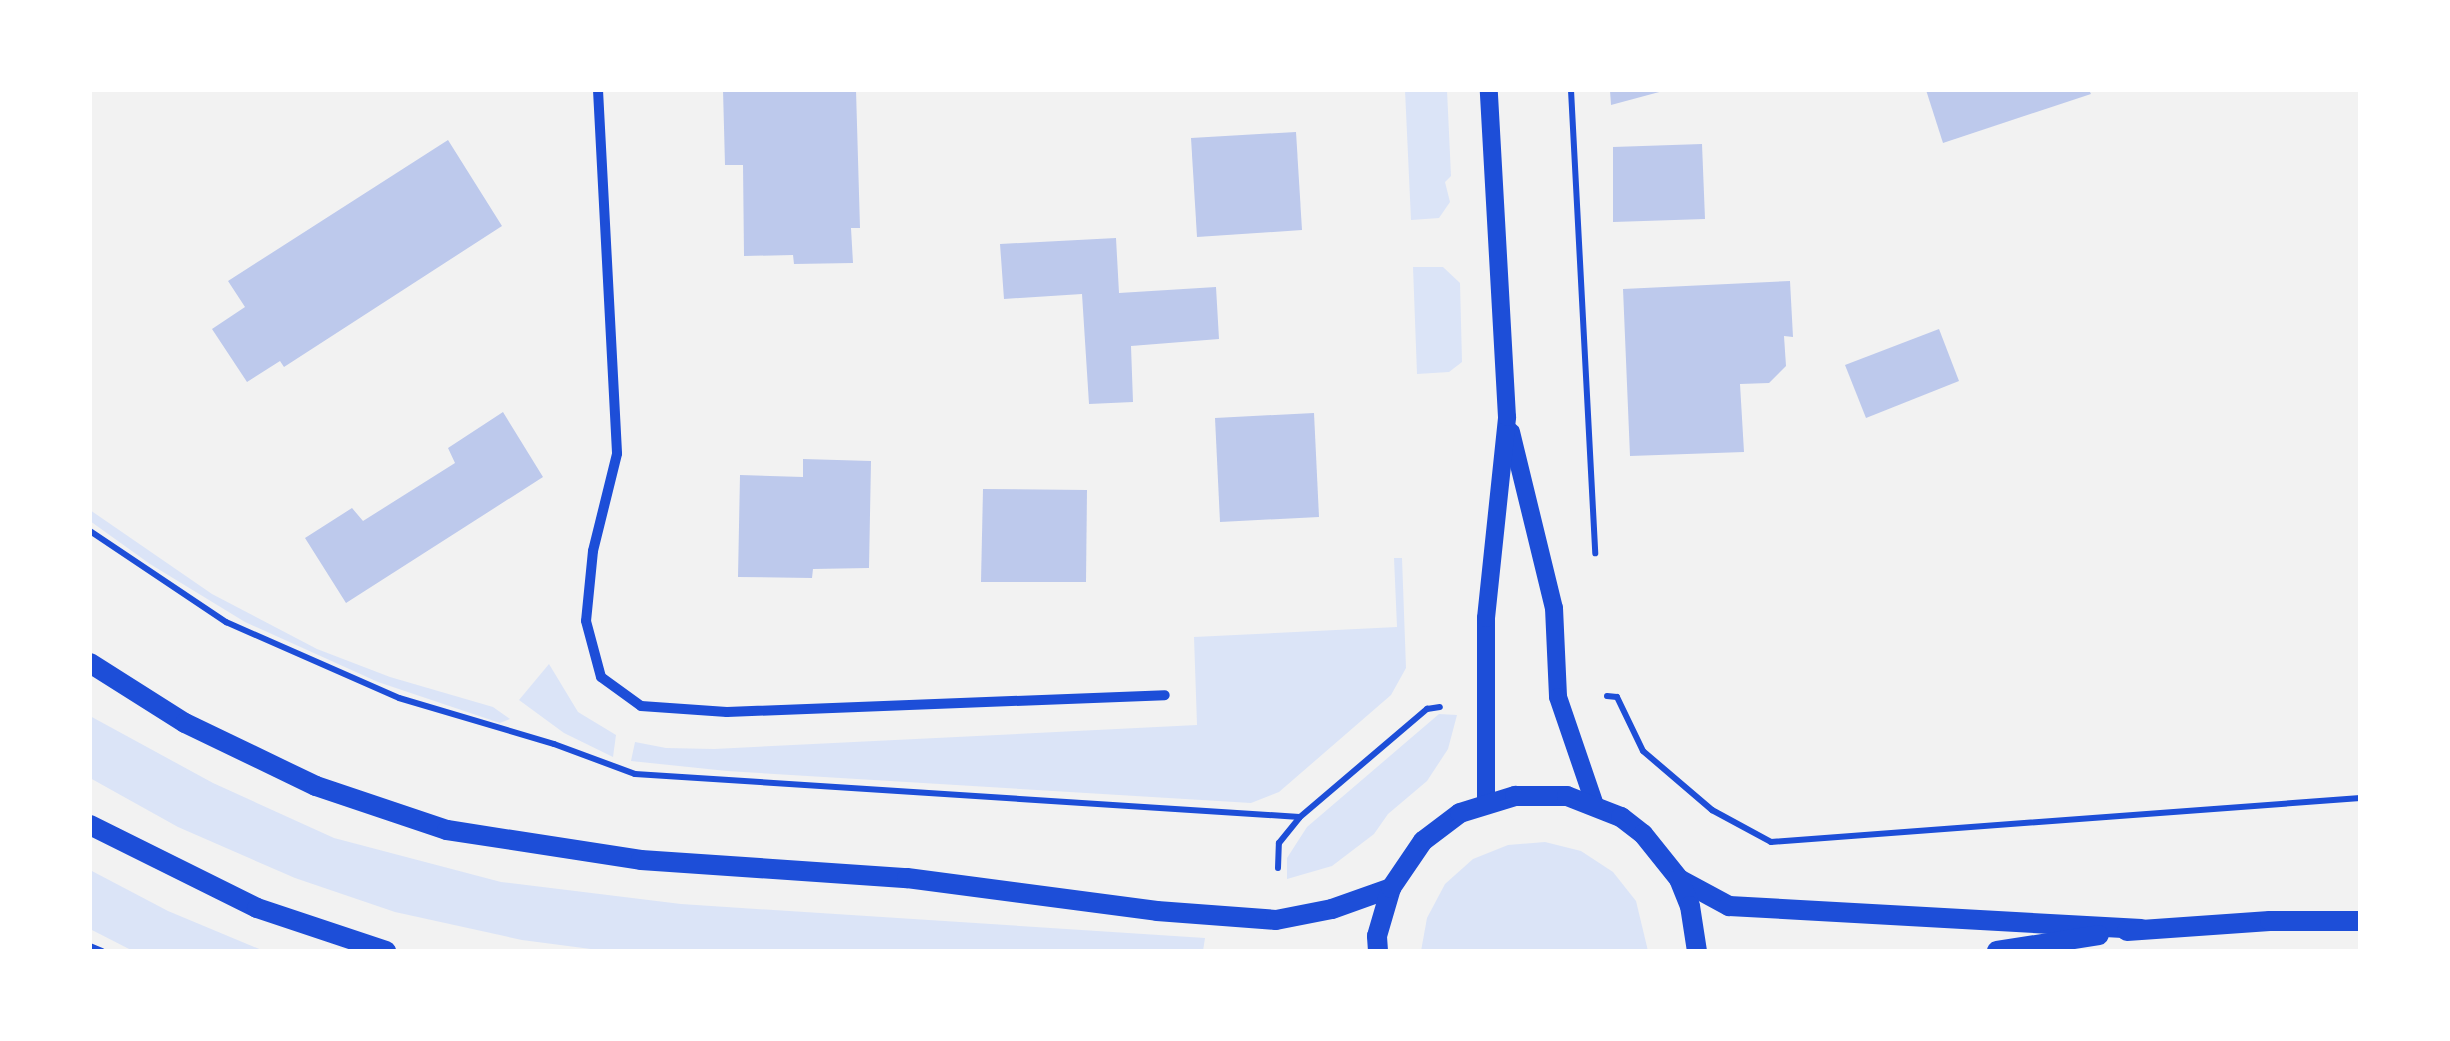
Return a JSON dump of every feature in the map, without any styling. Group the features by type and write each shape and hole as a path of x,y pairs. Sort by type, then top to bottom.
{"main road":[{"path":"90,663 185,723 316,786 447,830 640,860 907,878 1157,911 1276,920 1332,908 1391,888"},
{"path":"1378,951 1378,936 1391,888 1423,840 1460,814 1486,802 1514,796 1567,796 1595,805 1643,834 1679,879 1690,906 1697,951"},
{"path":"90,826 256,908 386,951"},
{"path":"1679,879 1728,906 2141,928 2360,921"},
{"path":"1997,951 2141,928"}],"street":[{"path":"598,90 617,454 593,551 586,621 600,677 642,706 727,712 1165,696"},
{"path":"1486,802 1486,618 1507,417 1490,90"},
{"path":"1507,417 1554,608 1558,697 1595,805"}],"path":[{"path":"1571,90 1595,569"},
{"path":"90,531 226,622 398,698 554,744 635,774 1300,817 1428,709 1488,702"},
{"path":"1558,697 1617,697 1643,751 1712,810 1771,842 2360,798"},
{"path":"90,946 102,951"}],"shaded area":[{"path":"1405,90 1447,90 1451,176 1445,182 1450,202 1439,218 1411,220"},
{"path":"1413,267 1443,267 1460,283 1462,362 1449,372 1417,374"},
{"path":"90,510 212,594 317,649 390,677 493,707 510,719 500,723 378,682 245,622 150,564 90,521"},
{"path":"1394,558 1402,558 1406,668 1391,695 1279,792 1251,803 727,771 631,761 635,742 666,748 714,749 1197,725 1194,637 1397,627"},
{"path":"549,664 578,712 616,735 613,757 564,733 519,700"},
{"path":"1439,714 1457,715 1448,749 1427,781 1388,814 1374,834 1332,866 1287,879 1287,858 1307,827"},
{"path":"90,716 213,783 334,838 501,882 681,904 1205,938 1203,951 606,951 522,940 395,912 295,878 178,827 90,778"},
{"path":"1545,842 1581,851 1613,872 1636,901 1648,951 1421,951 1427,918 1445,884 1473,859 1508,845"},
{"path":"90,870 168,911 264,951 133,951 90,929"}],"building":[{"path":"723,90 856,90 860,228 851,228 853,263 794,264 793,255 744,256 743,165 725,165"},
{"path":"1610,90 1663,90 1663,91 1611,105"},
{"path":"1926,90 2089,90 2091,94 1943,143"},
{"path":"1296,132 1302,230 1197,237 1191,138"},
{"path":"448,140 502,226 284,367 280,361 247,382 212,329 245,307 228,281"},
{"path":"1702,144 1705,219 1613,222 1613,147"},
{"path":"1116,238 1119,293 1216,287 1219,339 1131,346 1133,402 1089,404 1082,294 1004,299 1000,244"},
{"path":"1790,281 1793,337 1784,336 1786,366 1769,383 1740,384 1744,452 1630,456 1623,289"},
{"path":"1939,329 1959,381 1866,418 1845,365"},
{"path":"503,412 543,477 346,603 305,538 352,508 363,521 455,463 448,448"},
{"path":"1314,413 1319,517 1220,522 1215,418"},
{"path":"803,459 871,461 869,568 813,569 812,578 738,577 740,475 803,477"},
{"path":"983,489 1087,490 1086,582 981,582"}]}
